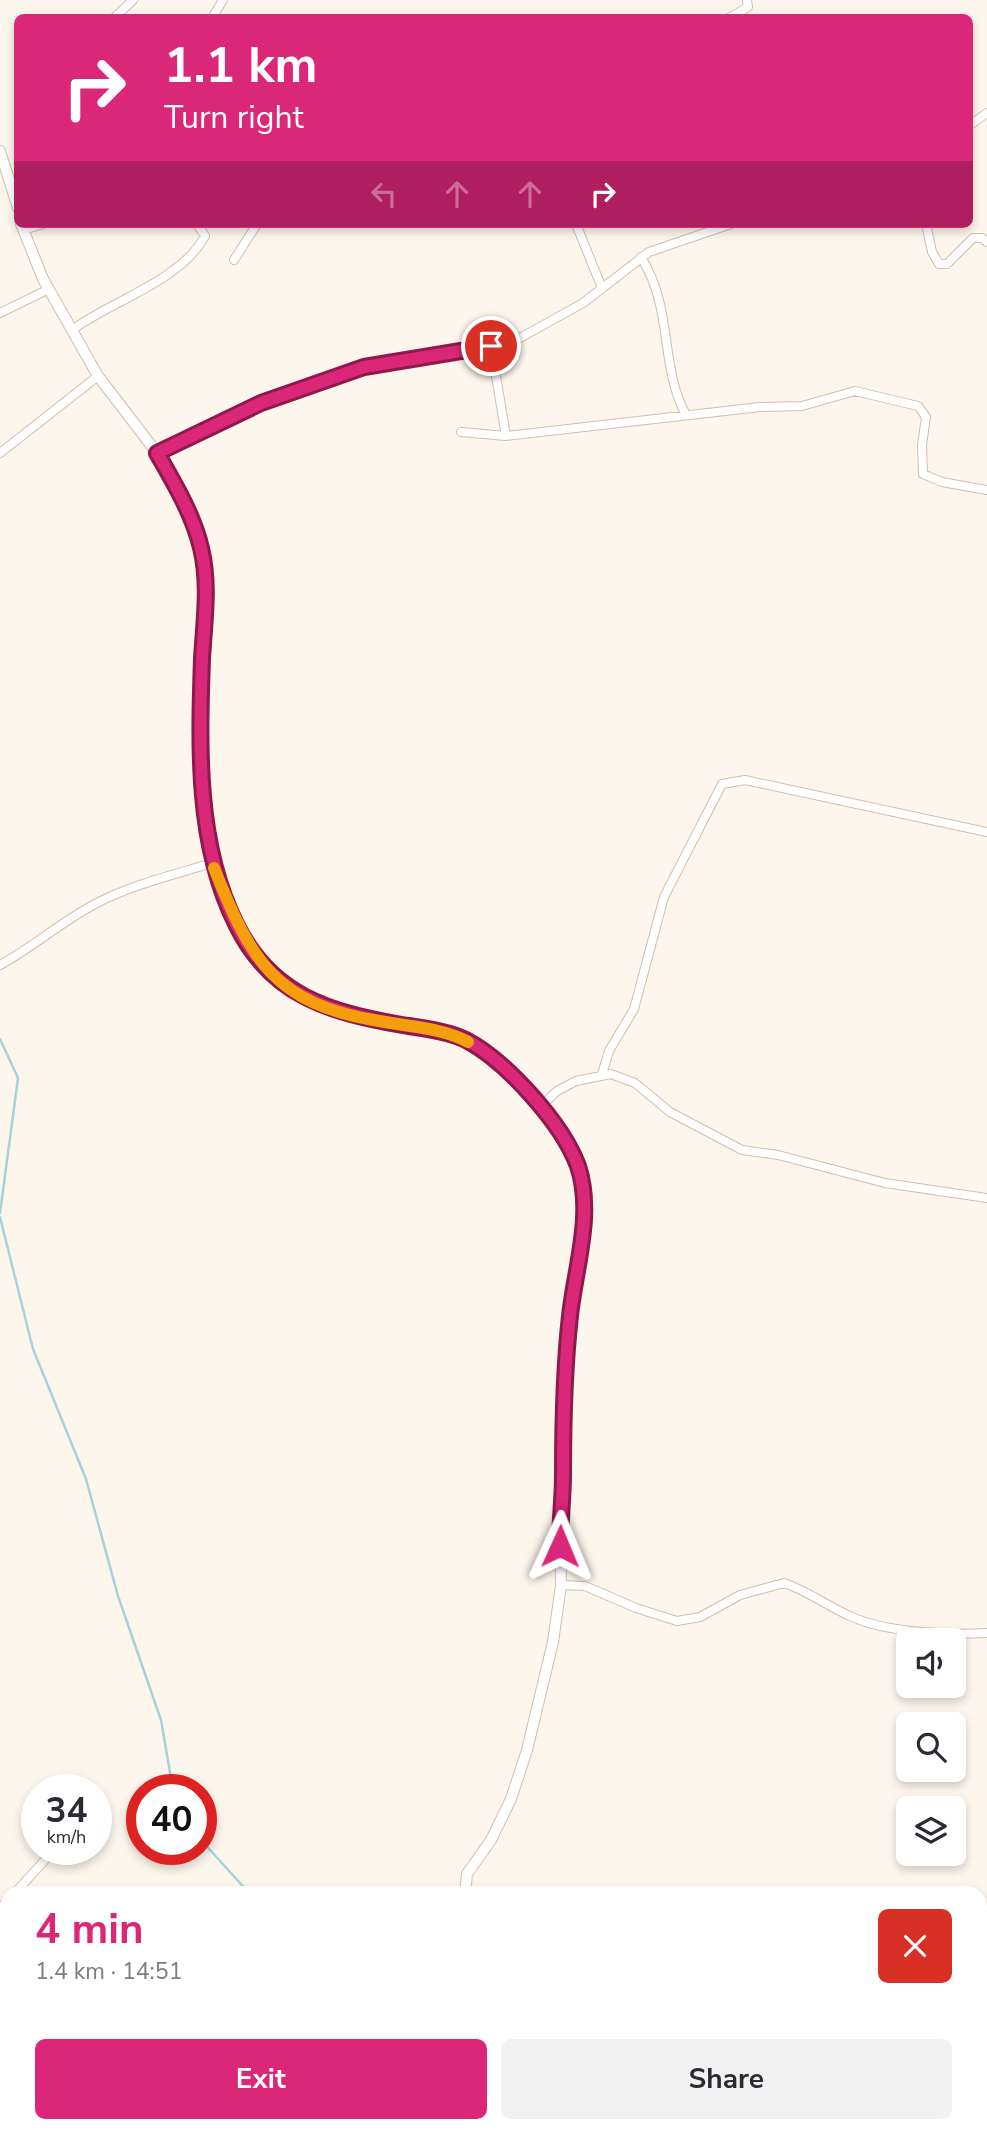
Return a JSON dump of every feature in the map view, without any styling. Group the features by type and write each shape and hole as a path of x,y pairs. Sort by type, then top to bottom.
{"street":[{"path":"118,14 133,0"},
{"path":"736,14 748,7 747,0"},
{"path":"0,152 14,182"},
{"path":"22,228 49,289 98,376 157,453 187,506 201,549 207,599 202,660 202,780 212,863 236,926 268,970 285,988 307,1000 360,1018 465,1040 506,1070 542,1105 578,1166 584,1208 570,1315 561,1424 561,1585 553,1642 527,1750 506,1809 491,1840 467,1874 466,1886"},
{"path":"72,330 94,313 132,297 198,249 205,236 200,228"},
{"path":"234,260 254,228"},
{"path":"578,228 602,288"},
{"path":"157,453 261,403 364,367 491,346 520,338 583,303 641,257 702,228"},
{"path":"927,228 932,252 939,264 947,264 973,238 982,238 987,242"},
{"path":"641,257 659,292 676,395 686,415"},
{"path":"0,313 49,289"},
{"path":"491,346 506,436"},
{"path":"0,453 98,376"},
{"path":"461,432 506,436 686,415 727,413 760,407 802,406 855,391 895,398 918,406 926,417 922,445 923,474 942,482 987,490"},
{"path":"602,1074 609,1051 634,1009 664,897 722,784 745,780 987,832"},
{"path":"0,965 34,946 65,922 97,903 212,863"},
{"path":"542,1105 557,1091 602,1074 611,1074 635,1083 670,1112 742,1150 778,1155 885,1183 987,1198"},
{"path":"561,1585 585,1586 677,1621 700,1618 740,1595 784,1583 852,1617 875,1625 961,1634 987,1633"},
{"path":"21,1886 40,1865"}],"waterway":[{"path":"0,1039 18,1078 0,1213"},
{"path":"0,1217 33,1349 86,1479 118,1596 161,1720 170,1774"},
{"path":"217,1858 243,1886"}],"slow traffic":[{"path":"214,868 236,926 268,970 285,988 307,1000 360,1018 415,1027 468,1042"}],"route":[{"path":"491,346 364,367 261,403 157,453 187,506 201,549 207,599 202,660 204,804 212,863 236,926 268,970 285,988 307,1000 360,1018 415,1027 465,1040 506,1070 542,1105 578,1166 584,1208 570,1315 561,1424 563,1476 560,1546"}]}
